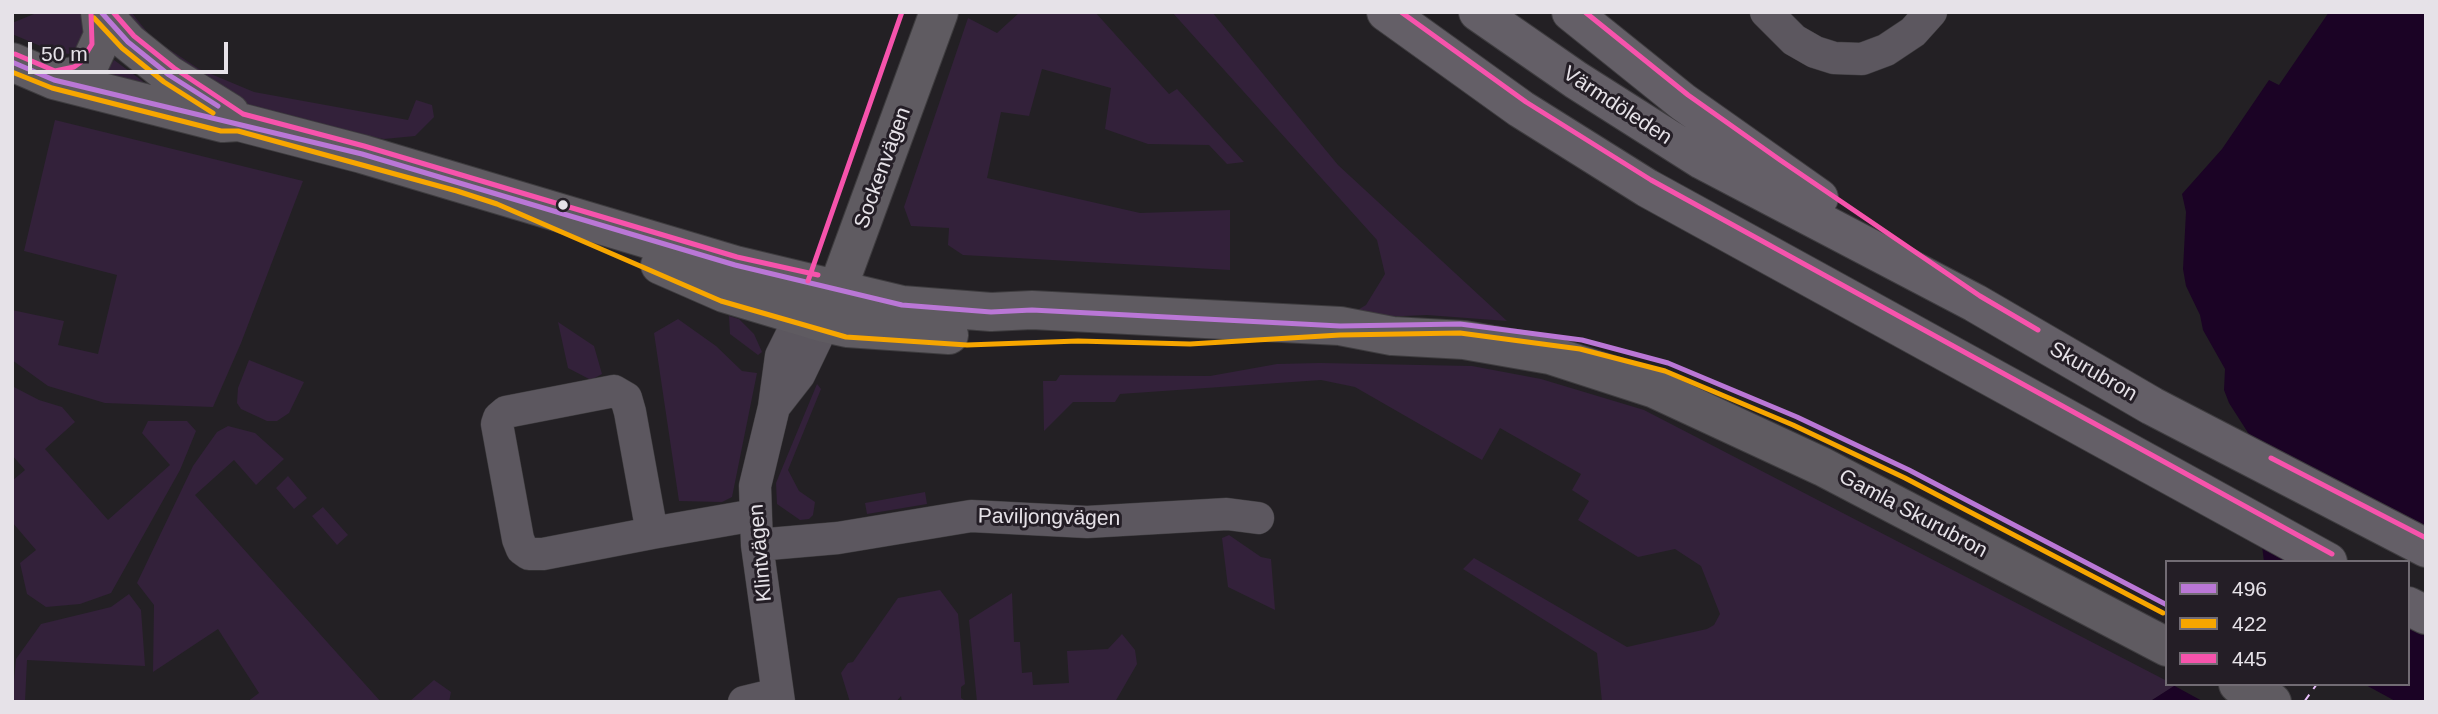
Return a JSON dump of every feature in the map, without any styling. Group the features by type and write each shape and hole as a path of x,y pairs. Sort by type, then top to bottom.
{"highway":[{"path":"1386,12 1521,109 1647,188 1737,240 2324,560"},
{"name":"Värmdöleden","path":"1478,12 1702,160 1768,180"},
{"path":"1571,12 1683,102 1768,180"},
{"name":"Skurubron","path":"1768,180 2152,406 2426,548"},
{"path":"2410,607 2426,615"}],"main road":[{"path":"54,80 78,75 95,57 103,35 101,12"},
{"path":"101,12 128,43 169,75 227,110 239,122"},
{"name":"Sockenvägen","path":"820,303 842,217 911,12"},
{"name":"Sockenvägen","path":"820,303 939,12"},
{"path":"12,62 54,80 223,123 239,122"},
{"name":"Gamla Skurubron","path":"239,122 362,154 500,196 724,293 820,303 847,328 968,336 1078,332 1190,335 1340,326 1392,336 1464,340 1550,355 1655,389 1823,467 2165,646"},
{"path":"2242,686 2272,702"}],"street":[{"path":"1766,12 1794,40 1815,52 1834,58 1862,59 1886,50 1913,32 1931,12"},
{"name":"Klintvägen","path":"778,698 756,530 755,486 774,407 800,375 820,303"},
{"name":"Paviljongvägen","path":"652,533 626,398 614,391 506,412 501,416 497,424 522,549 529,554 543,554 652,533 756,530 838,538 971,516 1087,522 1227,514 1258,518"},
{"path":"744,702 778,698"}],"shaded area":[{"path":"39,12 79,12 88,27 80,48 71,54 57,53 12,34 12,23"},
{"path":"114,12 131,12 152,38 199,69 254,92 408,120 416,100 432,105 434,117 415,136 384,139 312,125 230,99"},
{"path":"1020,12 1095,12 1169,94 1177,89 1244,162 1227,164 1209,145 1148,144 1105,129 1111,88 1042,69 1029,116 1001,112 987,178 1140,213 1230,210 1230,270 963,255 948,245 949,228 911,226 904,207 968,18 997,33"},
{"path":"1172,12 1212,12 1338,165 1507,321 1427,315 1357,318 1356,311 1366,305 1385,274 1377,240"},
{"path":"2329,12 2426,12 2426,702 2149,702 2174,686 2410,686 2410,560 2264,560 2256,496 2259,481 2252,439 2229,403 2224,390 2225,369 2203,330 2200,315 2186,286 2183,269 2186,212 2182,194 2222,149 2269,80 2279,85"},
{"path":"114,60 156,91 104,77"},
{"path":"55,120 303,181 241,343 213,407 105,403 48,386 12,360 12,310 64,321 58,345 98,354 117,275 24,251"},
{"path":"729,316 739,319 754,334 762,352 758,355 730,334"},
{"path":"678,319 716,346 742,371 757,373 732,497 722,502 679,501 654,333"},
{"path":"558,322 594,346 602,374 591,380 568,368"},
{"path":"249,360 304,382 289,413 277,421 267,421 241,409 237,403 238,388"},
{"path":"1277,364 1472,366 1541,379 1644,410 2165,680 2165,686 2175,686 2149,702 1602,702 1597,653 1463,569 1474,558 1627,647 1707,629 1714,625 1720,614 1701,566 1675,549 1638,557 1578,520 1589,501 1572,490 1581,474 1500,428 1482,460 1355,387 1321,380 1120,394 1115,402 1073,402 1044,431 1043,381 1056,381 1060,375 1210,376"},
{"path":"817,384 821,389 788,470 799,491 815,502 813,515 809,519 800,520 777,504 776,483"},
{"path":"12,386 39,400 62,407 75,422 45,449 108,520 170,465 142,433 148,421 187,421 196,431 180,470 111,593 80,604 46,607 27,594 20,563 36,550 12,522 12,481 25,470 12,455"},
{"path":"228,426 255,433 284,459 256,485 234,460 195,495 381,702 247,702 259,693 218,629 153,672 154,605 137,583 193,466 217,432"},
{"path":"288,476 307,498 294,509 276,488"},
{"path":"925,492 927,504 867,514 865,503"},
{"path":"323,507 348,535 337,545 312,516"},
{"path":"1229,535 1261,557 1271,559 1275,610 1228,587 1222,538"},
{"path":"940,590 958,614 965,684 961,687 961,698 967,702 902,702 901,696 896,702 850,702 841,673 848,663 853,662 898,598"},
{"path":"1012,593 1014,642 1020,642 1022,673 1032,672 1033,685 1069,683 1067,651 1108,649 1122,634 1135,650 1137,664 1115,702 977,702 969,620"},
{"path":"129,594 141,610 145,666 27,660 25,702 12,702 16,659 41,624 111,607"},
{"path":"434,680 451,692 449,702 409,702"}],"pier":[{"path":"2256,480 2426,530 2426,631 2410,622 2410,560 2295,560 2258,540 2252,496"},
{"path":"2175,686 2368,686 2397,702 2204,702"}],"ferry route":[{"path":"2304,702 2316,686"}],"transit line":[{"name":"496","path":"101,12 128,42 169,75 218,106"},
{"name":"445","path":"113,12 134,36 174,68 243,114 364,146 737,257 818,275"},
{"name":"445","path":"808,281 902,12"},
{"name":"445","path":"1401,12 1526,102 1651,180 2332,554"},
{"name":"445","path":"1585,12 1688,95 1780,160 1980,296 2038,330"},
{"name":"445","path":"15,54 55,71 74,67 81,62 92,44 91,13"},
{"name":"422","path":"94,18 122,48 164,82 213,113"},
{"name":"496","path":"12,62 54,80 362,154 735,265 902,305 991,312 1032,310 1340,326 1460,324 1582,340 1668,363 1797,417 1909,470 2165,604"},
{"name":"422","path":"12,72 52,88 221,131 238,131 457,191 497,204 721,301 846,337 967,345 1078,341 1190,344 1340,335 1460,333 1580,349 1665,371 1793,425 1905,478 2163,613"},
{"name":"445","path":"2271,458 2426,538"}]}
